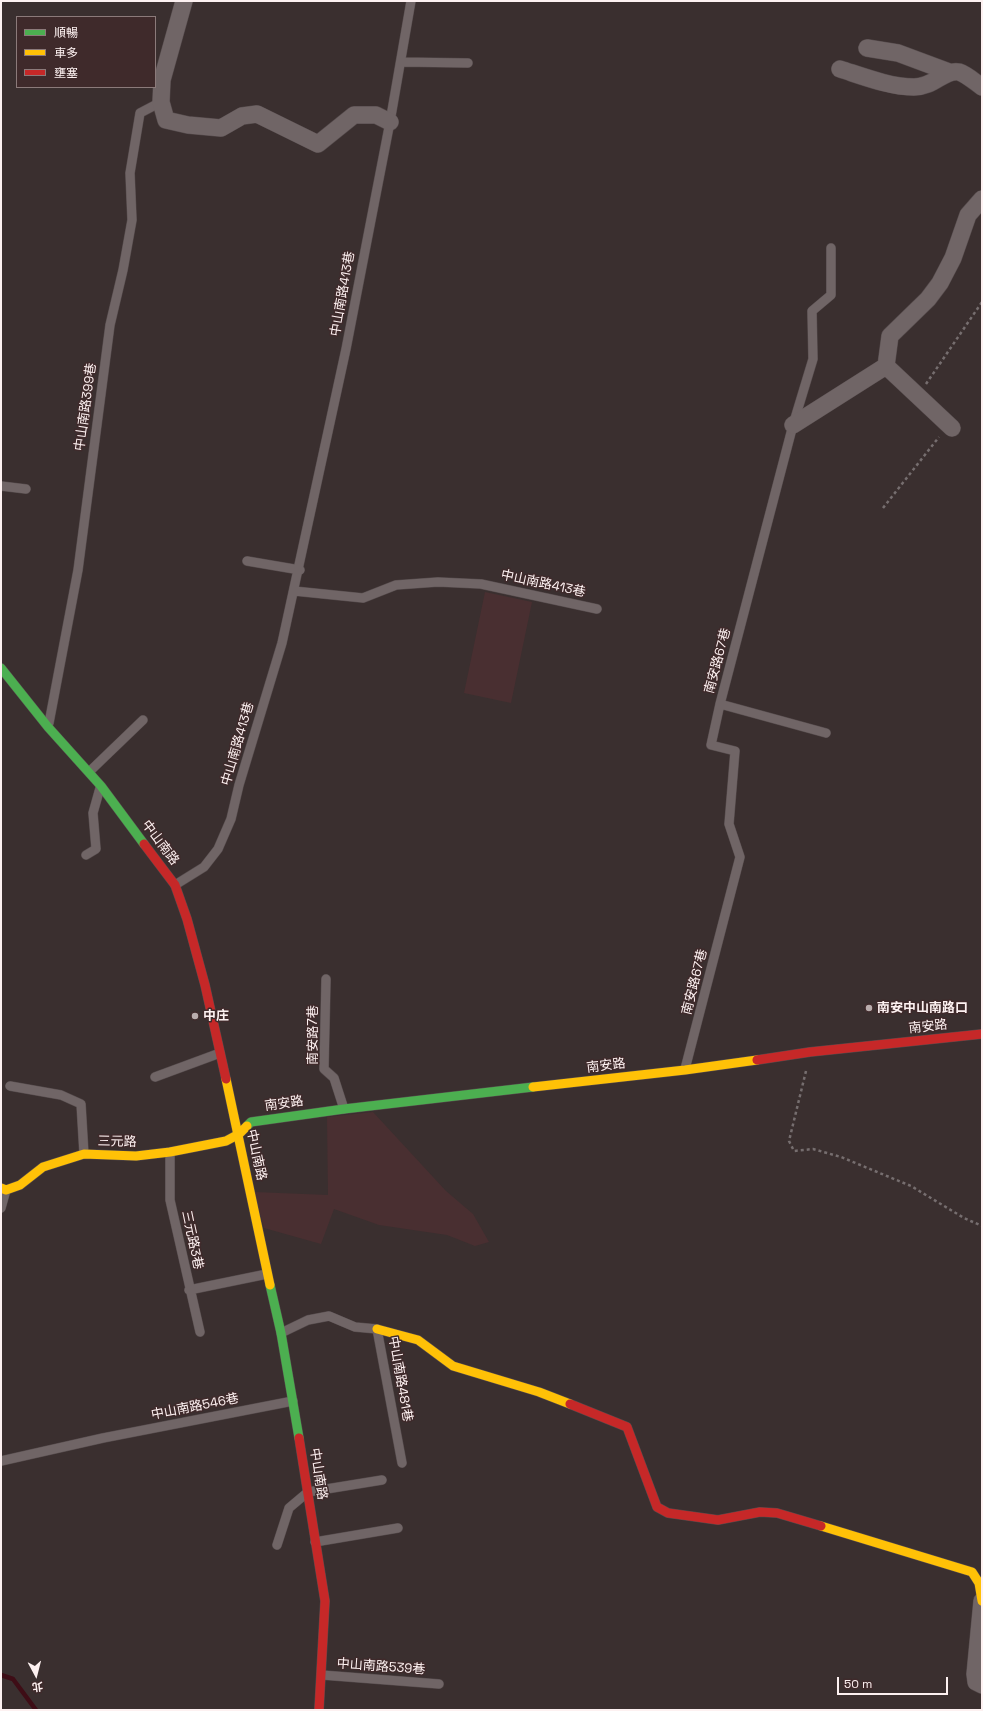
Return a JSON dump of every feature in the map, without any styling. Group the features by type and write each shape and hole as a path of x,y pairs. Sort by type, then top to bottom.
{"street":[{"path":"184,1 162,80 161,102 166,120 188,125 221,128 242,116 257,114 318,144 354,115 376,115 390,122"},
{"path":"867,48 898,53 949,72 960,72 982,87"},
{"path":"840,69 873,79 912,87 924,87 949,72"},
{"path":"886,366 890,336 928,299 940,283 953,258 968,215 982,199"},
{"path":"793,425 886,366"},
{"path":"886,366 948,430"},
{"name":"中山南路","path":"1,668 48,727 101,786 175,885 187,919 238,1134 266,1274 281,1333 293,1401 324,1601 322,1675 319,1710"},
{"name":"南安路","path":"238,1134 251,1122 344,1109 685,1070 810,1052 982,1034"},
{"name":"三元路","path":"4,1189 20,1185 43,1167 84,1154 136,1156 170,1152 226,1141 238,1134"},
{"path":"378,1329 418,1340 453,1366 539,1392 627,1426 657,1508 668,1513 718,1520 760,1512 777,1513 972,1572 979,1583 982,1601 975,1674 976,1682 982,1686"}],"lane":[{"name":"中山南路413巷","path":"175,885 204,867 218,849 231,819 282,643 300,570 346,349 390,122 411,1"},
{"path":"400,62 468,63"},
{"name":"中山南路399巷","path":"48,727 78,570 110,325 123,270 132,220 130,174 140,113 161,102"},
{"name":"南安路67巷","path":"685,1070 740,858 729,824 735,751 711,745 720,704 793,425 813,360 812,311 831,295 831,248"},
{"path":"1,486 26,489"},
{"path":"247,560 300,570"},
{"name":"中山南路413巷","path":"294,591 363,598 396,585 438,582 481,584 596,609"},
{"path":"720,704 826,733"},
{"path":"88,772 143,720"},
{"path":"86,855 96,849 93,813 101,786"},
{"name":"南安路7巷","path":"326,979 324,1069 334,1078 344,1109"},
{"path":"155,1077 220,1053"},
{"path":"10,1086 62,1095 81,1104 84,1154"},
{"name":"三元路3巷","path":"170,1152 170,1200 189,1290 200,1332"},
{"path":"1,1208 4,1189"},
{"path":"189,1290 266,1274"},
{"name":"中山南路481巷","path":"281,1333 308,1320 329,1316 356,1327 378,1329 402,1463"},
{"name":"中山南路546巷","path":"1,1461 103,1438 293,1401"},
{"path":"277,1546 289,1508 308,1492 382,1480"},
{"path":"316,1542 398,1528"},
{"name":"中山南路539巷","path":"322,1675 439,1684"}],"path":[{"path":"927,382 982,302"},
{"path":"883,508 948,430"},
{"path":"810,1052 789,1141 794,1151 813,1149 841,1157 911,1186 964,1218 982,1226"}],"shaded area":[{"path":"485,592 532,602 511,703 464,693"},
{"path":"373,1112 446,1191 473,1214 489,1242 475,1246 447,1235 379,1225 334,1209 321,1244 264,1228 254,1192 328,1195 327,1117"}],"waterway":[{"path":"1,1675 13,1679 36,1710"}],"traffic: fast":[{"path":"1,668 48,727 101,786 144,844"},
{"path":"247,1126 251,1122 344,1109 533,1087"},
{"path":"270,1285 281,1333 299,1438"}],"traffic: slow":[{"path":"533,1087 685,1070 757,1060"},
{"path":"226,1079 270,1285"},
{"path":"1,1188 6,1190 20,1185 43,1167 84,1154 136,1156 170,1152 226,1141 239,1134 247,1126"},
{"path":"377,1329 418,1340 453,1366 539,1392 570,1404"},
{"path":"821,1526 972,1572 979,1583 982,1601"}],"traffic: jam":[{"path":"144,844 175,885 187,919 205,985 226,1079"},
{"path":"757,1060 810,1052 982,1034"},
{"path":"570,1404 627,1427 657,1507 668,1513 718,1520 760,1512 777,1513 821,1526"},
{"path":"299,1438 325,1601 319,1710"}],"place":[{"name":"南安中山南路口","path":"869,1008"},
{"name":"中庄","path":"195,1016"}]}
